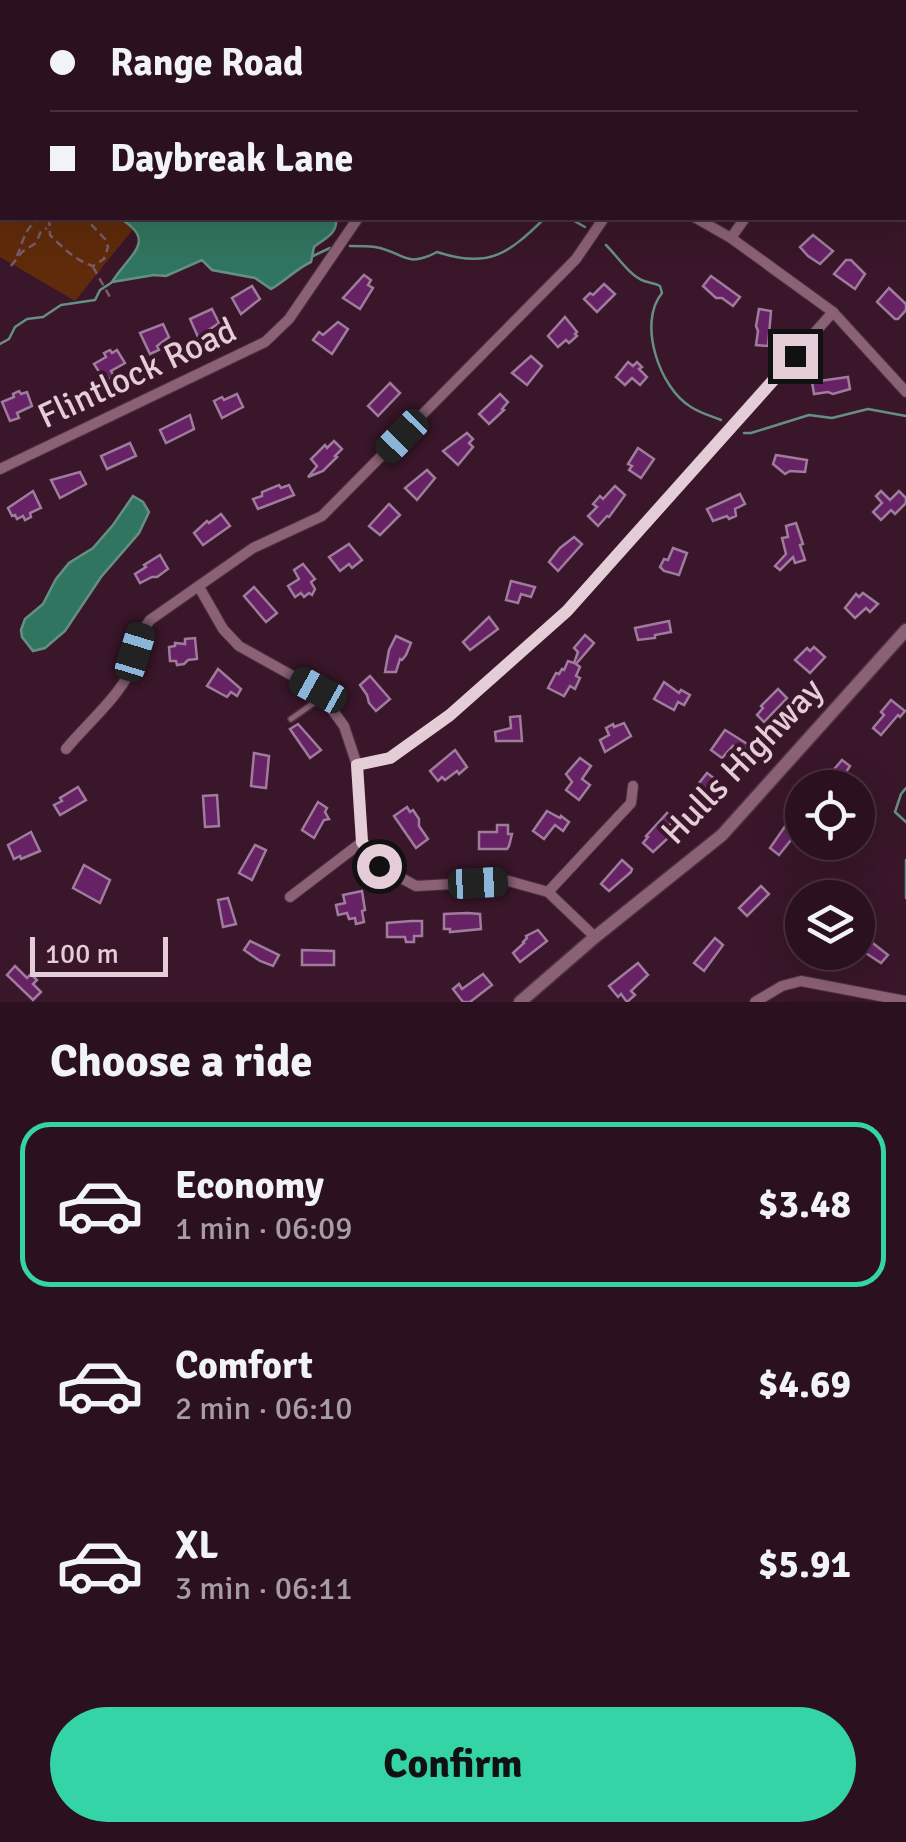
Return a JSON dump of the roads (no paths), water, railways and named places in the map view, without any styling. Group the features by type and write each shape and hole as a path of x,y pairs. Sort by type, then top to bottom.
{"street":[{"name":"Flintlock Road","path":"0,469 265,342 289,319 357,220"},
{"path":"66,749 122,685 141,631 150,620 252,548 322,516 576,260 603,220"},
{"path":"700,220 732,238 832,312 906,392"},
{"path":"732,238 744,220"},
{"path":"357,765 390,758 450,715 567,611 832,312"},
{"path":"199,587 223,629 238,646 318,690 344,726 357,765 362,842 379,866 416,886 509,881 548,892 595,937"},
{"name":"Hulls Highway","path":"520,1002 722,836 906,630"},
{"path":"548,892 632,803 632,786"},
{"path":"290,896 362,842"},
{"path":"755,1002 782,986 800,981 906,1000"}],"lane":[{"path":"291,719 323,697"}],"waterway":[{"path":"350,246 385,249 411,259 437,252 484,258 508,249 543,220"},
{"path":"573,220 585,227"},
{"path":"606,245 634,275 660,286 662,293 655,306 652,338 670,386 691,407 721,420"},
{"path":"313,256 330,248"},
{"path":"0,344 27,319 43,317 61,305 95,300 100,290 111,283"},
{"path":"744,433 809,415 832,418 868,409 906,416"},
{"path":"906,788 895,812 906,822"},
{"path":"906,860 906,898"}]}
